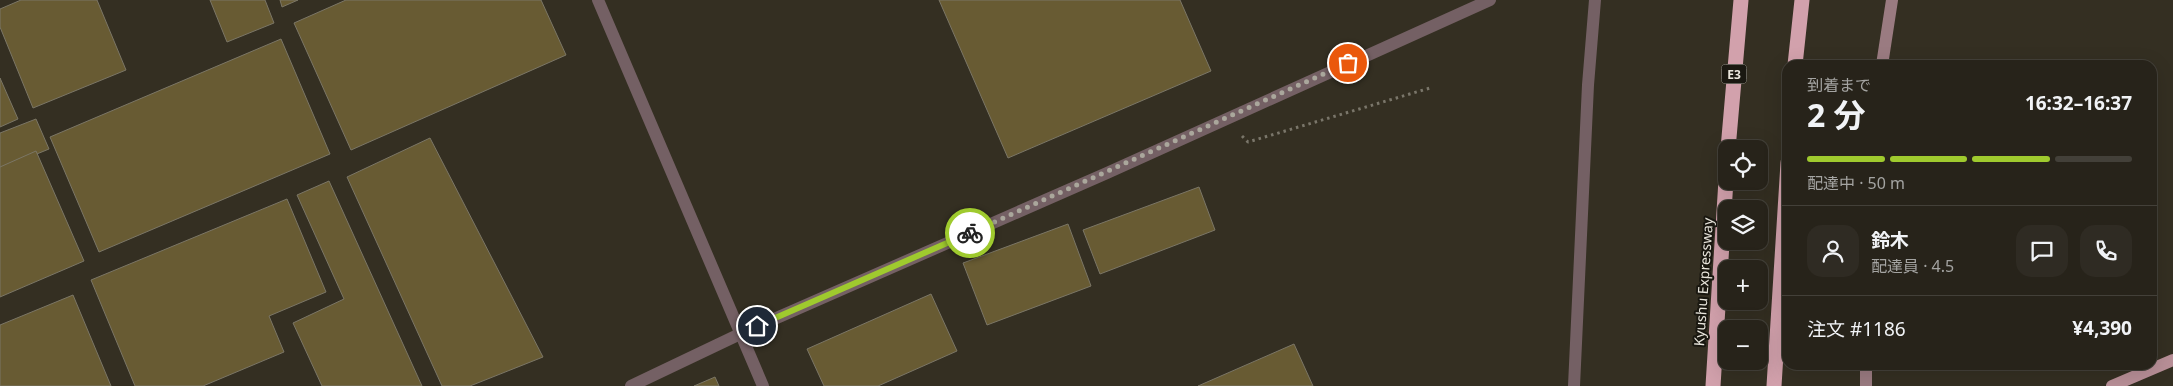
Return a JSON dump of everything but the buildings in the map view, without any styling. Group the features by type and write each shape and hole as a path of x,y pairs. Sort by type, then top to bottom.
{"highway":[{"name":"E3","path":"1729,140 1741,0"},
{"path":"1796,60 1802,0"},
{"name":"Kyushu Expressway","path":"1713,386 1725,190"},
{"path":"1774,386 1782,259"}],"main road":[{"path":"2157,367 2173,360"},
{"path":"2112,386 2150,370"}],"street":[{"path":"598,0 763,386"},
{"path":"631,386 740,334 1098,177 1490,0"},
{"path":"1574,386 1588,85 1595,0"},
{"path":"1883,60 1892,0"},
{"path":"1866,370 1866,386"}],"path":[{"path":"1223,119 1248,142 1430,88"}],"way so far":[{"path":"970,233 1348,63"}],"route":[{"path":"757,326 970,233"}]}
